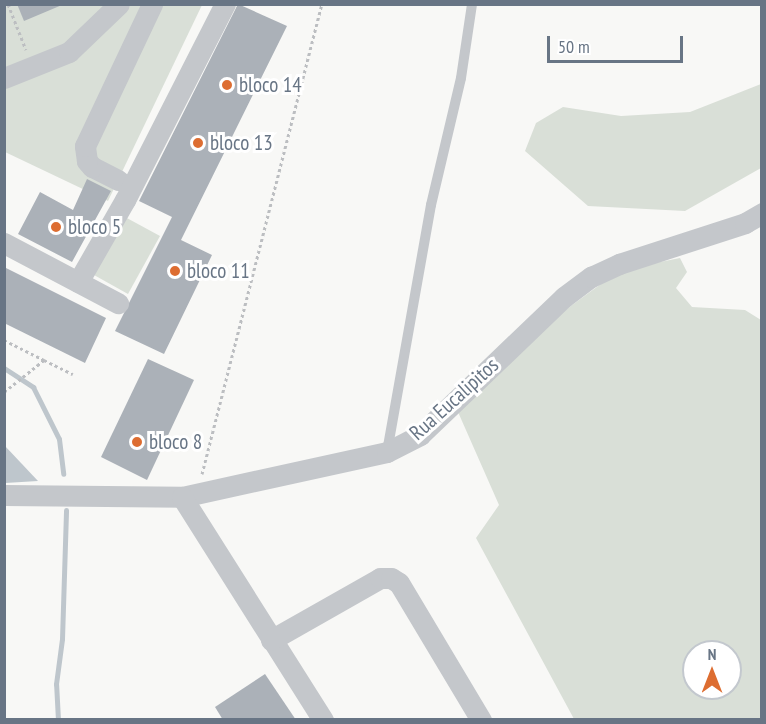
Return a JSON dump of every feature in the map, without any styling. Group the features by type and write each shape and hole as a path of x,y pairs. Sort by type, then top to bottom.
{"street":[{"path":"4,78 69,52 119,4"},
{"path":"118,180 92,167 87,162 85,146 152,4"},
{"path":"78,282 125,200 225,4"},
{"name":"Rua Eucalipitos","path":"4,495 190,495 387,452 420,435 564,297 591,277 619,264 746,223 762,213"},
{"path":"4,243 118,303"},
{"path":"190,495 271,640 323,720"},
{"path":"271,640 380,578 391,578 399,583 481,720"}],"lane":[{"path":"387,452 431,205 461,78 472,4"}],"path":[{"path":"8,4 33,68"},
{"path":"190,495 207,449 322,4"},
{"path":"4,340 73,374"},
{"path":"4,392 44,360"}],"shaded area":[{"path":"5,5 202,5 108,201 5,152"},
{"path":"761,84 761,168 685,211 588,206 525,151 536,123 563,107 621,116 690,112"},
{"path":"125,217 160,236 128,294 94,275"},
{"path":"680,258 687,272 676,288 692,307 745,310 761,320 761,719 574,719 476,538 499,505 458,412 564,311 620,270"},
{"path":"5,446 38,481 5,483"}],"building":[{"path":"17,4 62,4 62,5 24,21"},
{"path":"238,4 287,26 181,240 212,255 164,354 115,331 172,217 139,201"},
{"name":"bloco 5","path":"87,179 111,191 72,262 18,234 40,192 73,210"},
{"path":"4,267 106,318 85,363 4,323"},
{"path":"148,359 194,380 147,480 101,457"},
{"path":"265,674 296,720 223,720 215,707"}],"waterway":[{"path":"4,368 33,387 59,439 63,474"},
{"path":"58,720 56,684 62,639 66,510"}],"place":[{"name":"bloco 14","path":"227,85"},
{"name":"bloco 13","path":"198,143"},
{"name":"bloco 5","path":"56,227"},
{"name":"bloco 11","path":"175,271"},
{"name":"bloco 8","path":"137,442"}]}
